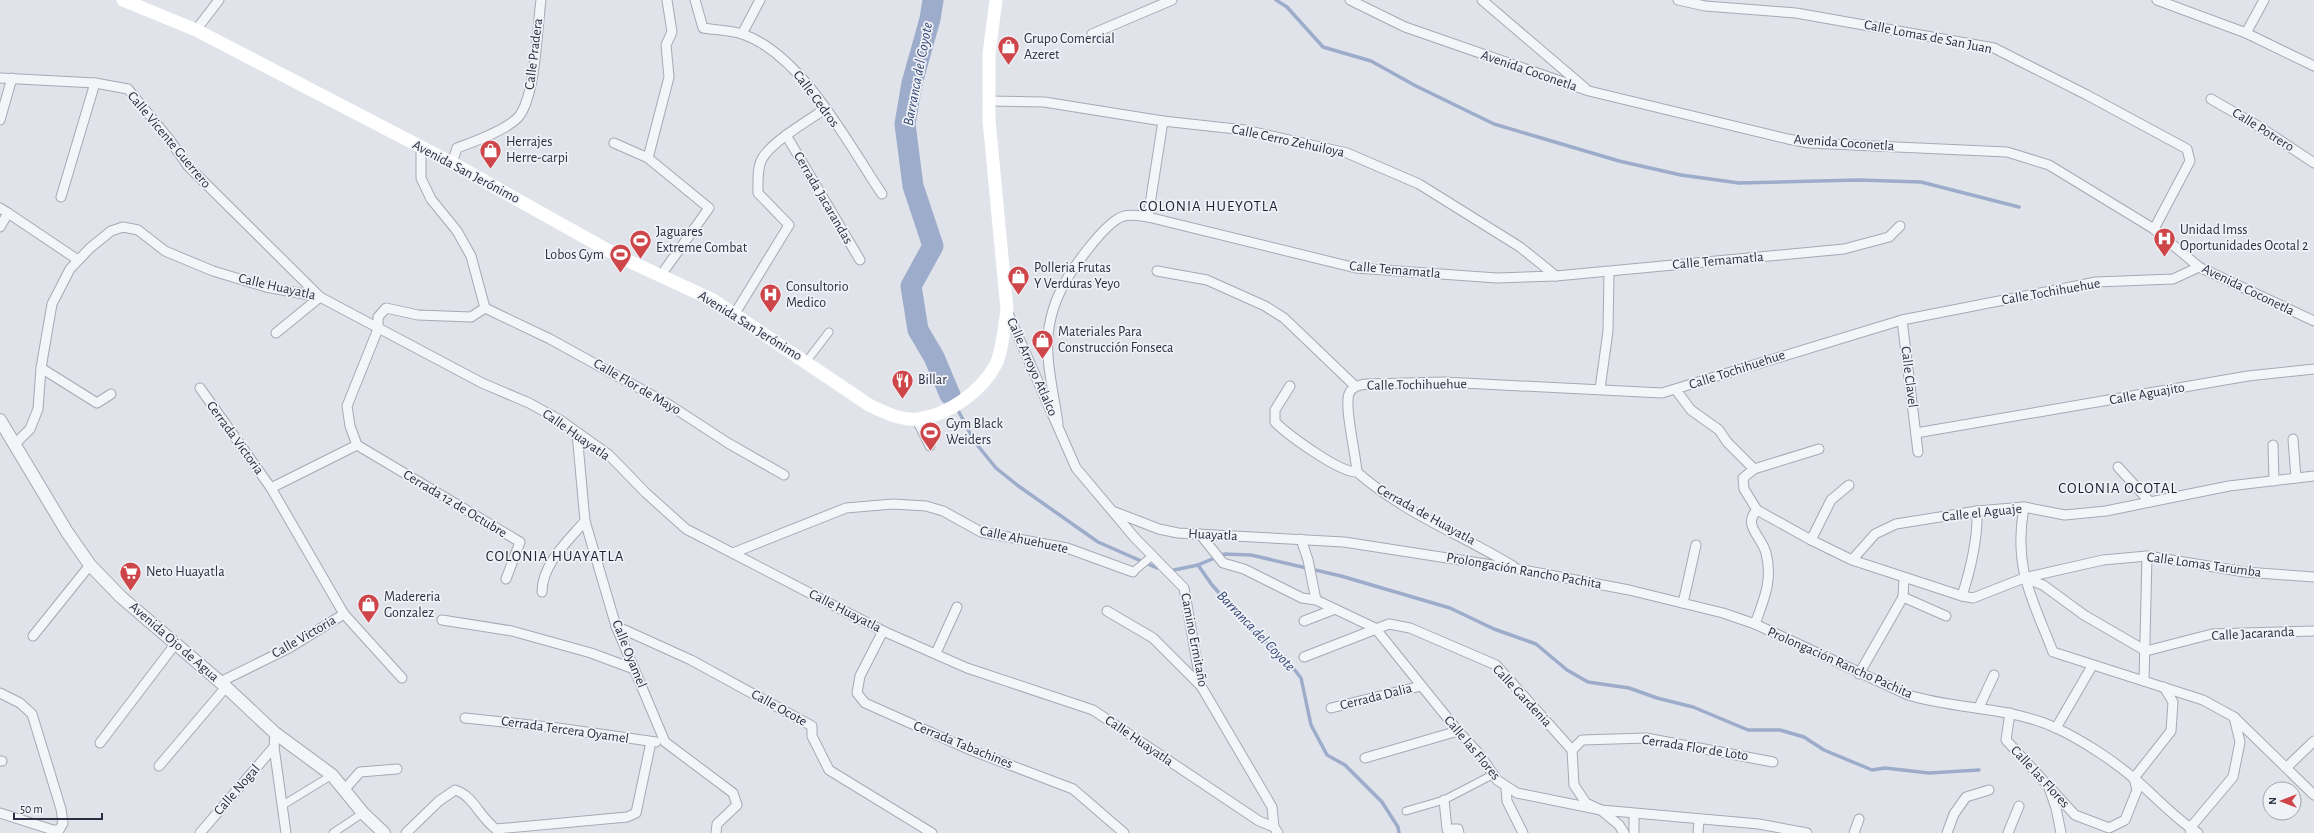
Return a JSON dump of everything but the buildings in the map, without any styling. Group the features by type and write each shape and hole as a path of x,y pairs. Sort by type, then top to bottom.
{"main road":[{"name":"Avenida San Jerónimo","path":"123,0 196,30 452,163 618,256 713,300 869,405 894,416 918,420"},
{"path":"918,420 953,406 968,397 980,385 996,364 1007,310 988,101 990,42 996,0"}],"street":[{"path":"196,30 219,0"},
{"name":"Calle Pradera","path":"452,163 457,148 491,135 519,116 529,95 541,0"},
{"path":"648,158 669,77 666,45 672,32 667,0"},
{"name":"Calle Cedros","path":"695,0 703,28 742,34 778,54 810,88 882,194"},
{"path":"742,34 760,0"},
{"path":"1092,34 1172,0"},
{"name":"Avenida Coconetla","path":"1350,0 1405,27 1589,91 1809,143 2008,152 2049,165 2154,229 2199,267 2314,321"},
{"path":"1482,0 1589,91"},
{"name":"Calle Lomas de San Juan","path":"1678,0 1705,6 1796,14 1994,48 2087,95 2187,149 2190,161 2154,229"},
{"path":"2157,0 2246,33 2314,66"},
{"path":"2246,33 2264,0"},
{"name":"Calle Vicente Guerrero","path":"0,78 95,83 128,89 169,139 188,166 320,297"},
{"path":"0,120 12,78"},
{"path":"61,197 95,83"},
{"name":"Calle Potrero","path":"2211,99 2263,129 2314,163"},
{"name":"Calle Cerro Zehuiloya","path":"988,101 1044,102 1163,121 1245,130 1346,152 1419,184 1520,247 1556,276"},
{"path":"734,315 789,225 758,193 758,177 762,159 786,135 825,110"},
{"path":"1148,217 1163,121"},
{"name":"Cerrada Jacarandas","path":"786,135 860,260"},
{"path":"614,143 648,158 709,208 661,275"},
{"path":"271,488 357,445 350,426 347,406 378,329 378,317 386,308 418,315 471,317 479,314 485,308 471,256 457,232 431,199 421,178 421,148"},
{"path":"0,208 78,260"},
{"path":"0,227 8,213"},
{"name":"Calle Temamatla","path":"1058,424 1049,358 1049,328 1060,292 1077,262 1110,224 1124,216 1148,217 1356,268 1497,278 1608,272 1844,249 1889,237 1900,226"},
{"name":"Calle Huayatla","path":"15,444 30,429 38,409 41,368 52,304 70,269 111,231 123,227 138,230 165,251 212,271 266,287 320,297 482,383 529,403 560,420 609,455 646,493 686,529 883,631 936,653 967,668 1019,687 1093,710 1260,821 1276,830"},
{"name":"Calle Tochihuehue","path":"1357,472 1348,412 1348,394 1355,386 1367,384 1444,382 1662,393 1676,390 1777,357 1902,320 2096,282 2173,279 2199,267"},
{"path":"1157,271 1208,280 1265,306 1284,318 1355,386"},
{"path":"1600,389 1608,331 1608,272"},
{"path":"276,333 320,297"},
{"name":"Calle Flor de Mayo","path":"485,308 550,339 668,404 728,443 784,475"},
{"name":"Calle Arroyo Atlalco","path":"1007,310 1058,424"},
{"name":"Calle Clavel","path":"1902,320 1918,452"},
{"path":"806,362 830,332"},
{"path":"41,368 97,403 111,394"},
{"name":"Calle Aguajito","path":"1916,433 2248,376 2314,369"},
{"name":"Cerrada de Huayatla","path":"1290,386 1275,410 1275,422 1284,431 1318,454 1350,472 1357,472 1391,499 1481,545 1518,569"},
{"name":"Cerrada Victoria","path":"200,388 271,488"},
{"path":"1676,390 1691,410 1719,430 1727,442 1754,468"},
{"name":"Avenida Ojo de Agua","path":"0,420 67,532 90,565 121,597 223,684 275,732 332,775 363,813 384,833"},
{"path":"918,420 930,446"},
{"name":"Camino Ermitaño","path":"1058,424 1076,468 1152,556 1184,588 1201,686 1272,807 1276,830"},
{"name":"Calle Oyamel","path":"577,432 585,521 616,626 665,742"},
{"path":"2293,439 2296,478"},
{"name":"Cerrada 12 de Octubre","path":"357,445 520,542 506,579"},
{"path":"2273,445 2274,481"},
{"path":"1819,449 1754,468 1743,478 1744,489 1757,510 1811,540 1852,560 1962,596 1973,598 2024,578 2043,585 2084,615 2146,651"},
{"path":"2118,467 2150,502"},
{"name":"Calle el Aguaje","path":"1852,560 1875,534 1896,524 1977,511 2024,507 2065,515 2106,511 2229,486 2314,476"},
{"path":"1811,540 1831,500 1849,485"},
{"name":"Calle Victoria","path":"223,684 289,648 344,614 271,488"},
{"name":"Calle Ahuehuete","path":"733,553 846,508 893,504 926,506 938,510 981,532 1067,548 1133,572"},
{"path":"2024,507 2020,540 2024,578 2053,652 2092,666 2203,700 2234,717 2314,795"},
{"name":"Prolongación Rancho Pachita","path":"1755,624 1766,595 1770,569 1765,547 1751,525 1752,516 1757,510"},
{"path":"1962,596 1971,568 1978,527 1977,511"},
{"name":"Huayatla","path":"1115,512 1159,529 1200,534 1314,540"},
{"path":"542,592 542,584 549,566 585,521"},
{"name":"Calle las Flores","path":"1200,534 1223,563 1244,569 1302,598 1316,600 1375,628 1506,788 1517,793 1601,810 1700,820 1759,829 1807,833"},
{"path":"1301,539 1308,560 1316,600"},
{"name":"Prolongación Rancho Pachita","path":"1314,540 1344,542 1518,569 1629,590 1723,613 1755,624 1859,674 1908,695 1929,702 1979,707 2010,713 2056,728 2134,778 2193,831"},
{"path":"1683,603 1696,545"},
{"path":"1133,572 1152,556"},
{"path":"2144,681 2146,651 2147,556"},
{"name":"Calle Lomas Tarumba","path":"2024,578 2103,560 2147,556 2245,572 2314,577"},
{"path":"33,636 90,565"},
{"path":"1859,674 1903,597 1904,578"},
{"path":"1903,597 1946,616"},
{"path":"936,653 957,607"},
{"path":"1304,621 1335,608"},
{"path":"1107,611 1152,638 1201,686"},
{"path":"344,614 402,678"},
{"path":"442,620 512,631 591,653 634,669"},
{"name":"Calle Gardenia","path":"1304,657 1375,628 1389,624 1410,628 1496,665 1572,750"},
{"name":"Calle Ocote","path":"616,626 691,660 812,726 812,736 830,770 932,833"},
{"name":"Cerrada Tabachines","path":"883,631 860,676 857,693 865,703 968,749 1073,789 1124,833"},
{"name":"Calle Jacaranda","path":"2146,651 2212,634 2314,631"},
{"path":"100,743 176,643"},
{"path":"2056,728 2092,666"},
{"path":"1979,707 1994,675"},
{"path":"159,766 223,684"},
{"name":"Cerrada Dalia","path":"1331,708 1421,686"},
{"path":"2134,778 2171,731 2173,702 2164,687"},
{"path":"0,693 20,703 32,714 61,809 63,823 59,830 53,830 0,814"},
{"name":"Calle las Flores","path":"2010,713 2006,740 2075,815 2109,828 2125,820 2137,790 2134,778"},
{"path":"2193,831 2233,777 2240,742 2234,717"},
{"name":"Cerrada Tercera Oyamel","path":"465,718 558,728 651,742 665,742"},
{"path":"1365,758 1458,731"},
{"path":"275,732 274,747 286,833"},
{"name":"Cerrada Flor de Loto","path":"1572,750 1582,740 1646,738 1773,762"},
{"path":"2287,767 2314,741"},
{"path":"406,833 439,801 455,790 463,792 488,824 496,829 626,817 636,813 651,742"},
{"path":"665,742 733,792 737,805 717,824 716,833"},
{"name":"Calle Nogal","path":"200,833 274,747"},
{"path":"1572,750 1574,784 1586,804 1601,810 1619,825 1624,833"},
{"path":"344,790 360,772 397,769"},
{"path":"1406,810 1444,800 1494,774"},
{"path":"283,805 332,775"},
{"path":"2047,783 2056,808 2061,833"},
{"path":"1506,788 1507,801 1523,833"},
{"path":"1947,833 1954,814 1966,797 1990,790"},
{"path":"1444,800 1447,829 1458,829 1459,833"},
{"path":"2008,833 2019,806"},
{"path":"334,833 363,813"},
{"path":"1634,814 1634,833"},
{"path":"1854,833 1859,819"},
{"path":"1698,833 1700,820"}],"waterway":[{"name":"Barranca del Coyote","path":"933,0 930,19 912,83 905,124 913,186 933,246 911,286 918,330 934,357 950,395"},
{"path":"1276,0 1287,7 1323,47 1371,61 1416,86 1494,124 1619,161 1681,175 1739,183 1858,180 1921,182 2019,207"},
{"name":"Barranca del Coyote","path":"959,412 974,441 996,468 1017,485 1098,542 1157,568"},
{"path":"1198,565 1224,554 1251,555 1341,576 1450,608 1494,629 1536,644 1567,670 1588,682 1629,688 1657,698 1693,707 1748,730 1780,730 1804,737 1824,750 1872,770 1885,768 1929,773 1979,770"},
{"name":"Barranca del Coyote","path":"1174,570 1198,565 1212,585 1256,634 1286,659 1301,678 1311,725 1327,755 1345,765 1382,802 1398,827 1399,833"}],"place":[{"name":"Grupo Comercial Azeret","path":"1009,66"},
{"name":"Herrajes Herre-carpi","path":"490,170"},
{"name":"Unidad Imss Oportunidades Ocotal 2","path":"2164,258"},
{"name":"Jaguares Extreme Combat","path":"640,260"},
{"name":"Lobos Gym","path":"620,274"},
{"name":"Polleria Frutas Y Verduras Yeyo","path":"1018,296"},
{"name":"Consultorio Medico","path":"770,314"},
{"name":"Materiales Para Construcción Fonseca","path":"1043,360"},
{"name":"Billar","path":"902,400"},
{"name":"Gym Black Weiders","path":"931,452"},
{"name":"Neto Huayatla","path":"130,592"},
{"name":"Madereria Gonzalez","path":"368,624"}],"district":[{"name":"COLONIA HUEYOTLA","path":"1209,206"},
{"name":"COLONIA OCOTAL","path":"2118,488"},
{"name":"COLONIA HUAYATLA","path":"555,556"}]}
